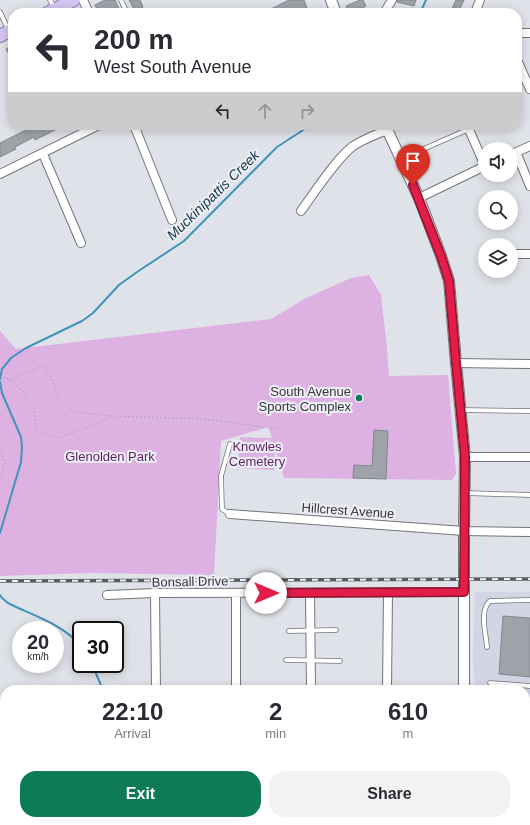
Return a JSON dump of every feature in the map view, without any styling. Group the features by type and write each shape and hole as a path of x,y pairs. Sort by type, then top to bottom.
{"main road":[{"path":"51,7 74,0"}],"street":[{"path":"522,71 530,89"},
{"path":"0,174 89,130"},
{"path":"136,130 172,220"},
{"path":"301,211 337,163 352,147 382,130"},
{"path":"387,130 419,198 449,281 465,457 464,685"},
{"path":"469,130 478,150"},
{"path":"518,151 530,146"},
{"path":"43,154 81,243"},
{"path":"518,163 530,186"},
{"path":"419,198 478,169"},
{"path":"518,254 530,254"},
{"path":"456,363 530,364"},
{"path":"465,457 530,457"},
{"name":"Hillcrest Avenue","path":"230,514 464,531 530,532"},
{"path":"387,685 388,592"},
{"name":"Bonsall Drive","path":"107,595 155,593 464,592"},
{"path":"155,593 156,685"},
{"path":"236,593 236,685"},
{"path":"310,593 311,685"}],"lane":[{"path":"0,12 7,32"},
{"path":"400,159 462,130"},
{"path":"460,410 530,411"},
{"path":"230,444 221,476 222,510 230,514"},
{"path":"465,493 530,495"},
{"path":"487,647 484,611 486,604 490,601 530,600"},
{"path":"289,631 336,630"},
{"path":"286,660 340,661"},
{"path":"490,683 517,685"}],"path":[{"path":"10,380 42,366 52,379 59,401 75,412 112,416 204,419 278,429"},
{"path":"0,376 10,380 25,393 28,403 34,409 36,429 57,438 87,428 112,416"},
{"path":"0,452 5,464 0,478"}],"shaded area":[{"path":"475,592 530,592 530,685 475,685 473,656"}],"green space":[{"name":"Glenolden Park","path":"369,275 381,295 389,376 448,375 456,474 452,480 284,478 275,448 274,470 238,468 240,437 272,438 268,427 221,441 214,575 91,573 0,576 0,331 16,349 271,319 306,298 351,278"}],"building":[{"path":"105,0 115,0 119,8 96,8 95,5"},
{"path":"129,0 140,0 143,7 133,8"},
{"path":"289,0 304,0 307,8 273,8"},
{"path":"363,0 366,6 362,8 347,8 346,6"},
{"path":"397,0 416,0 414,6 397,2"},
{"path":"456,0 464,0 460,8 452,8"},
{"path":"26,130 55,130 35,140 34,137 15,147 16,149 0,157 0,143"},
{"path":"374,430 388,431 386,479 353,478 354,465 372,466"},
{"path":"503,616 530,618 530,677 499,674"}],"waterway":[{"name":"Muckinipattis Creek","path":"422,8 426,0"},
{"name":"Muckinipattis Creek","path":"0,379 2,369 11,358 26,348 82,321 93,313 119,285 184,241 277,147 303,130"},
{"name":"Muckinipattis Creek","path":"0,382 2,393 21,437 22,447 21,462 0,533"},
{"name":"Muckinipattis Creek","path":"0,595 8,603 48,621 72,638"},
{"name":"Muckinipattis Creek","path":"96,673 101,685"}],"railway":[{"path":"0,581 530,579"}],"place":[{"name":"South Avenue Sports Complex","path":"359,398"}],"route":[{"path":"266,593 464,592 465,457 449,281 441,256 413,185"}],"park label":[{"name":"Knowles Cemetery","path":"257,454"}]}
